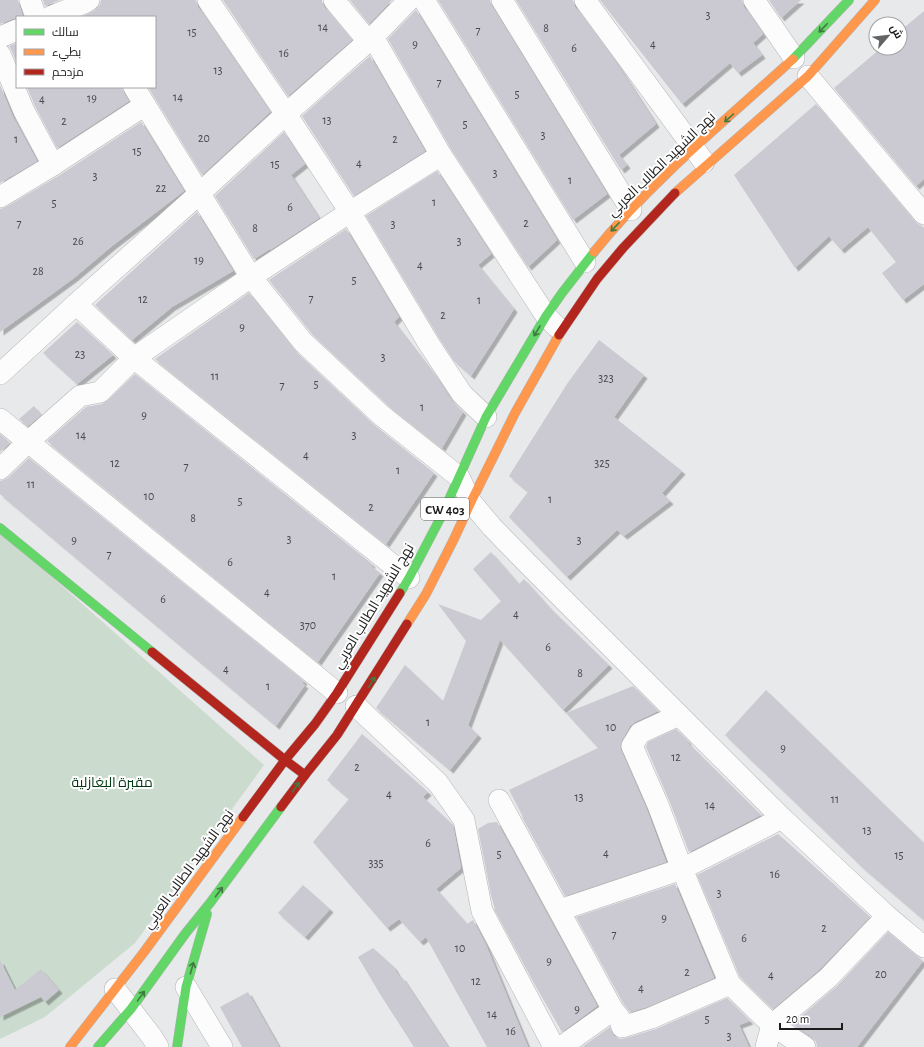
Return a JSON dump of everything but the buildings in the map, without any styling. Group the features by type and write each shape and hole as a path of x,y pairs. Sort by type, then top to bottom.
{"main road":[{"name":"نهج الشهيد الطالب العربي","path":"70,1047 144,952 285,760 316,724 337,693 409,578 442,515 486,417 546,316 585,262 609,233 664,176 794,58 849,0"},
{"name":"CW 403","path":"102,1046 131,1009 185,934 337,735 356,706 426,594 515,412 561,332 597,279 623,248 674,193 808,76 875,0"},
{"path":"0,528 285,760 306,775"},
{"path":"177,1047 186,987 210,903"}],"street":[{"path":"30,0 36,16"},
{"path":"208,0 286,114 350,212 429,344 462,394 486,417"},
{"path":"334,0 371,39 440,155 546,316 561,332"},
{"path":"3,365 76,304 200,194 286,114 371,39 409,0"},
{"path":"424,0 585,262"},
{"path":"502,0 631,210"},
{"path":"585,0 706,166"},
{"path":"754,0 794,58"},
{"path":"54,16 88,7"},
{"path":"0,37 16,30"},
{"path":"0,54 24,111 53,165"},
{"path":"808,76 924,214"},
{"path":"135,88 251,277 303,342 380,415 459,477 471,502 492,527 534,571 782,818 887,916 924,947"},
{"path":"0,197 53,165 145,105"},
{"path":"0,469 80,396 100,392 134,358 251,277 440,155"},
{"path":"76,304 134,358 409,578"},
{"path":"0,419 337,693"},
{"path":"356,706 438,783 464,820 482,911 554,1047"},
{"path":"680,715 640,733 632,746 658,805 682,870 730,984 772,1025 805,1047"},
{"path":"499,800 613,1010 619,1017 622,1027 651,1018 730,984"},
{"path":"560,910 682,870 782,818"},
{"path":"766,1047 772,1025 828,978 887,916"},
{"path":"186,987 222,1047"},
{"path":"115,989 158,1047"},
{"path":"561,1047 613,1010"},
{"path":"86,1027 102,1046"}],"green space":[{"name":"مقبرة البغازلية","path":"0,531 264,765 135,943 45,1017 0,1039"}],"traffic: fast":[{"path":"793,59 849,0"},
{"path":"400,593 442,515 486,417 546,316 594,252"},
{"path":"0,528 152,652"},
{"path":"98,1047 131,1009 185,934 210,903 281,807"},
{"path":"177,1047 186,987 207,914"}],"traffic: slow":[{"path":"675,193 808,76 875,0"},
{"path":"594,252 640,200 715,128 793,59"},
{"path":"407,624 426,594 515,413 559,335"},
{"path":"70,1047 144,952 243,817"}],"traffic: jam":[{"path":"559,335 597,279 623,248 675,193"},
{"path":"243,817 337,693 400,593"},
{"path":"281,807 337,735 407,624"},
{"path":"152,652 305,775"}]}
